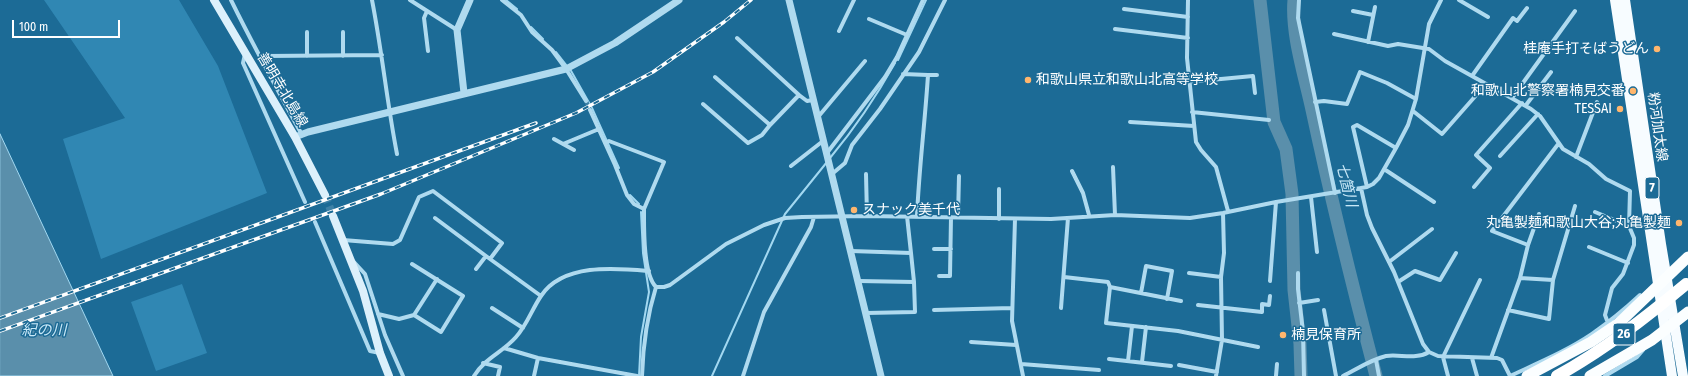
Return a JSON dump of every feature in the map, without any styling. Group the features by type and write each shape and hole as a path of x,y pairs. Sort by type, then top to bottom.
{"highway":[{"path":"1662,283 1688,257"},
{"name":"26","path":"1527,376 1591,342 1619,323 1662,283"},
{"name":"26","path":"1557,376 1606,347 1686,284"},
{"path":"1669,327 1688,312"},
{"name":"26","path":"1590,376 1652,340 1669,327"}],"main road":[{"name":"善明寺北島線","path":"214,0 245,53 298,135 325,195"},
{"name":"粉河加太線","path":"1615,0 1669,327 1672,376"},
{"name":"粉河加太線","path":"1625,0 1662,283"},
{"path":"333,216 344,240 363,291 380,353 389,376"},
{"name":"粉河加太線","path":"1669,327 1683,376"}],"street":[{"path":"231,0 298,135 569,68 615,43 672,2 679,0"},
{"path":"372,0 382,56 388,112 397,154"},
{"path":"410,0 457,30"},
{"path":"464,93 457,30 470,0"},
{"path":"502,0 521,15 532,32 569,68 586,102"},
{"path":"789,0 859,281 881,376"},
{"path":"840,31 854,0"},
{"path":"828,157 885,78 923,0"},
{"path":"832,174 846,163 852,146 880,109 919,52 945,0"},
{"path":"1179,365 1217,374 1222,340 1221,277 1226,212 1216,167 1196,142 1187,58 1188,0"},
{"path":"1299,0 1298,18 1334,193"},
{"path":"607,142 664,162 644,209 647,271 651,282 656,287 670,285 726,244 764,225 786,218 917,216 1015,219 1115,215 1190,218 1226,212 1292,199 1361,188 1373,184 1396,148 1413,111 1429,24 1441,0"},
{"path":"1459,0 1488,17"},
{"path":"1368,42 1375,7"},
{"path":"1472,76 1513,18 1518,21 1527,8"},
{"path":"1124,9 1188,17"},
{"path":"428,11 424,18 428,51"},
{"path":"1353,11 1373,15"},
{"path":"1512,98 1575,11"},
{"path":"869,19 907,35"},
{"path":"1115,29 1188,38"},
{"path":"307,32 307,56"},
{"path":"343,32 343,56"},
{"path":"1334,34 1388,46 1398,44 1429,50 1445,61 1524,104 1538,114 1568,153 1589,164 1606,179 1630,191 1629,226 1634,238 1628,263 1623,274 1612,288 1606,315 1608,323"},
{"path":"737,38 799,95 807,101 814,100"},
{"path":"245,53 243,63 305,202"},
{"path":"260,59 266,56 382,56"},
{"path":"818,117 865,61"},
{"path":"1315,102 1324,101 1347,104 1360,72 1387,83 1416,99"},
{"path":"1474,187 1490,168 1476,155 1524,104 1551,72"},
{"path":"903,74 937,75"},
{"path":"917,216 919,173 924,143 928,74"},
{"path":"1189,82 1253,76 1255,93"},
{"path":"715,77 770,125"},
{"path":"1413,111 1442,134 1486,84"},
{"path":"703,104 748,143 762,134 799,95"},
{"path":"1576,157 1597,102"},
{"path":"590,110 607,142 627,195 634,204 644,209"},
{"path":"1192,112 1269,120"},
{"path":"1500,156 1538,114"},
{"path":"1130,122 1194,126"},
{"path":"1367,186 1353,127 1357,126 1396,148"},
{"path":"563,144 599,129"},
{"path":"554,139 574,150"},
{"path":"791,166 824,141"},
{"path":"1528,245 1492,232 1559,143"},
{"path":"1113,167 1115,215"},
{"path":"1384,169 1434,202"},
{"path":"1072,171 1083,193 1089,215"},
{"path":"866,174 867,216"},
{"path":"958,217 959,176"},
{"path":"1361,188 1372,228 1398,282 1423,344 1432,355 1443,357 1491,358 1502,360 1510,376 1561,352 1608,323 1646,290 1662,283"},
{"path":"999,218 1000,189"},
{"path":"344,240 393,244 397,242 400,240 419,197 433,191 502,243 476,269"},
{"path":"1310,197 1317,252"},
{"path":"1270,281 1276,202"},
{"path":"1508,310 1549,319 1553,280 1575,206"},
{"path":"1595,212 1629,226"},
{"path":"1491,358 1520,278 1528,245 1539,214"},
{"path":"866,313 915,312 914,282 907,216"},
{"path":"743,376 764,312 811,227 814,217"},
{"path":"939,276 950,276 951,217"},
{"path":"435,218 541,296"},
{"path":"1061,308 1068,218"},
{"path":"1015,219 1012,321 1023,376"},
{"path":"315,222 370,351 380,353"},
{"path":"1389,262 1432,229"},
{"path":"1589,247 1628,263"},
{"path":"934,249 950,249"},
{"path":"851,251 911,253"},
{"path":"1398,282 1415,271 1440,280 1456,253"},
{"path":"350,258 365,274 385,335 403,376"},
{"path":"412,264 463,296 441,332 414,315"},
{"path":"1141,293 1146,266 1172,271 1167,299"},
{"path":"474,376 483,363 504,348 523,328 541,296 549,286 560,279 587,270 604,268 647,271"},
{"path":"1189,273 1221,277"},
{"path":"1298,273 1299,303 1303,332 1304,376"},
{"path":"1064,277 1108,282 1110,287 1106,323 1178,331 1258,347"},
{"path":"1520,278 1553,280"},
{"path":"378,314 399,319 414,315 437,279"},
{"path":"1448,376 1443,357 1480,280"},
{"path":"859,281 914,282"},
{"path":"642,376 644,340 651,302 656,287"},
{"path":"1110,287 1181,301"},
{"path":"1198,305 1262,312 1262,304 1270,305 1270,296"},
{"path":"1299,303 1318,300"},
{"path":"492,308 523,328"},
{"path":"934,310 1012,308"},
{"path":"1324,310 1336,376"},
{"path":"1128,361 1132,326"},
{"path":"1142,362 1146,327"},
{"path":"1607,376 1637,357 1652,340"},
{"path":"970,342 1016,345"},
{"path":"504,348 538,358 637,376"},
{"path":"1343,376 1384,357 1394,355 1422,356 1429,352"},
{"path":"534,376 538,358"},
{"path":"1472,358 1477,376"},
{"path":"1109,359 1172,366"},
{"path":"1375,361 1379,376"},
{"path":"483,363 500,367 498,376"},
{"path":"1021,364 1099,370"},
{"path":"1276,376 1277,364"}],"shaded area":[{"path":"44,0 179,0 218,66 267,193 101,259 63,139 125,118"},
{"path":"182,284 207,353 156,371 131,302"}],"water":[{"name":"紀の川","path":"0,134 113,376 0,376"}],"waterway":[{"path":"506,0 517,9"},
{"path":"898,60 926,0"},
{"path":"1260,0 1274,122 1286,149 1292,194 1294,290 1300,344 1301,376"},
{"name":"七箇川","path":"1294,0 1295,27 1299,55 1342,243 1376,376"},
{"path":"531,27 543,39"},
{"path":"556,52 567,66"},
{"path":"830,158 865,112 895,63"},
{"path":"570,69 592,108 619,168"},
{"path":"712,376 785,214 827,162"},
{"path":"630,195 639,204"},
{"path":"639,376 641,337 649,292 643,253 641,212"}],"tunnel":[{"path":"586,101 590,110"},
{"path":"325,195 333,216"}],"railway":[{"path":"0,331 381,194 576,113 653,72 724,22 751,0"},
{"path":"0,318 536,123"}],"place":[{"name":"桂庵手打そばうどん","path":"1657,49"},
{"name":"和歌山県立和歌山北高等学校","path":"1028,80"},
{"name":"和歌山北警察署楠見交番","path":"1633,91"},
{"name":"TESSAI","path":"1620,109"},
{"name":"スナック美千代","path":"854,210"},
{"name":"丸亀製麺和歌山大谷;丸亀製麺","path":"1679,223"},
{"name":"楠見保育所","path":"1283,335"}]}
